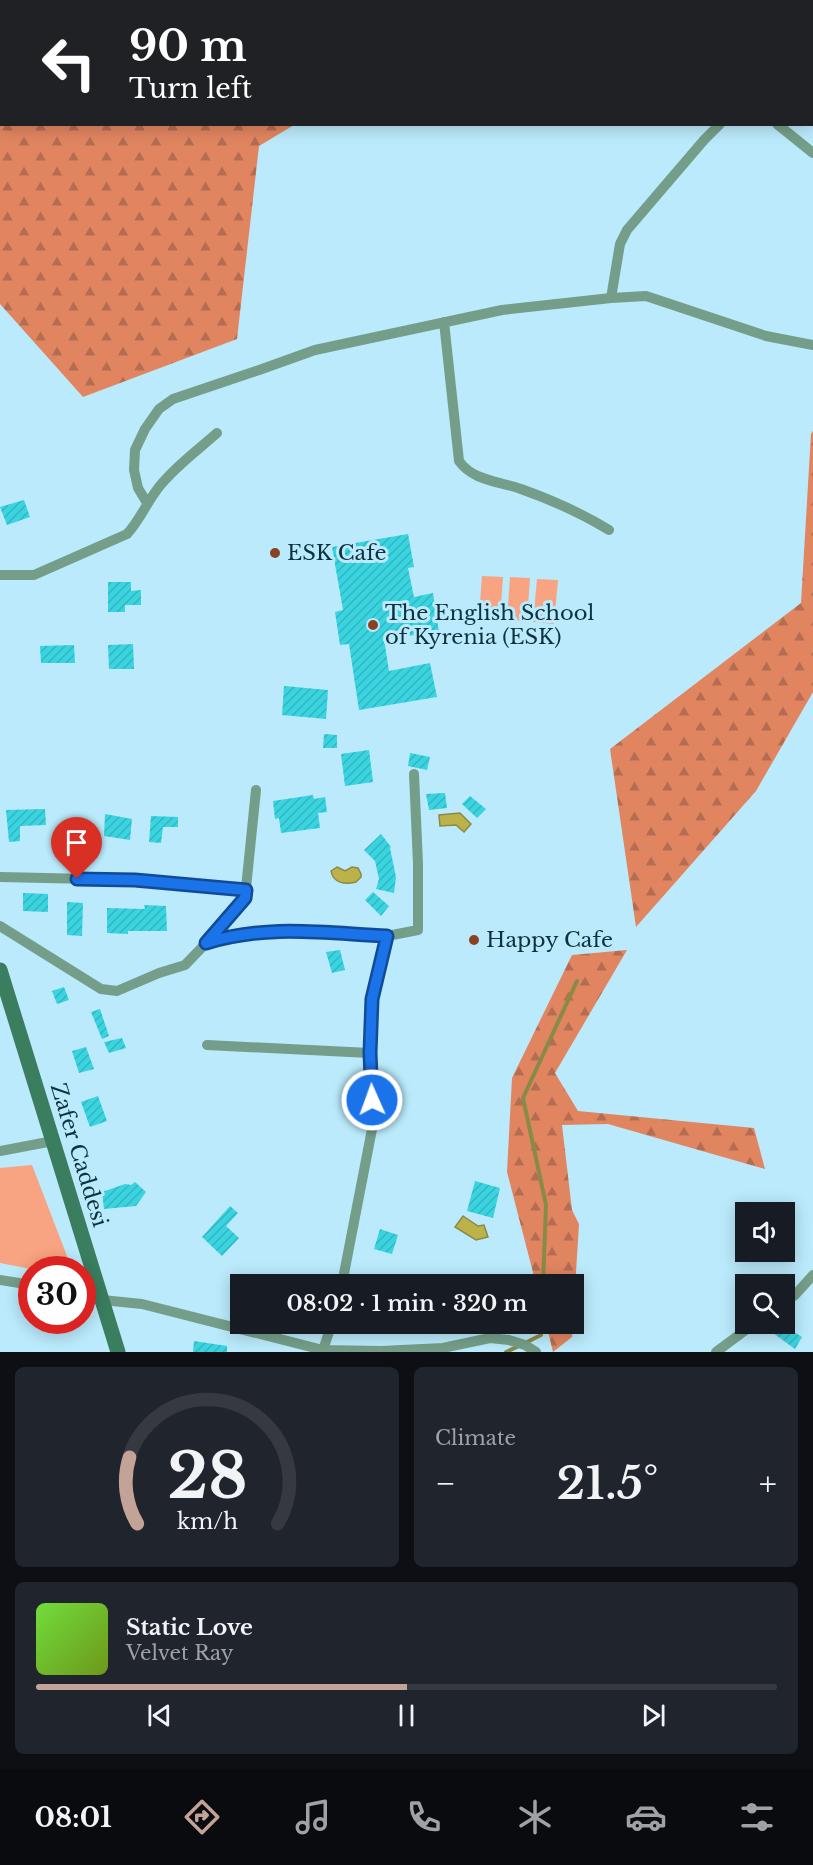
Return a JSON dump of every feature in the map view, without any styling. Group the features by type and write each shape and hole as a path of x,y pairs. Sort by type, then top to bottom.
{"street":[{"path":"611,298 620,244 627,230 718,126"},
{"path":"779,126 813,153"},
{"path":"147,503 138,488 134,470 135,450 144,429 159,409 173,399 315,350 502,310 646,296 766,336 813,345"},
{"path":"444,322 459,461 465,469 476,476 520,489 584,514 609,530"},
{"path":"0,575 34,575 127,534 138,522 147,503 164,480 217,433"},
{"path":"206,943 236,936 277,931 387,936 418,930 414,774"},
{"path":"0,926 101,989 117,991 159,973 185,965 245,898 256,790"},
{"path":"0,877 135,880 246,890"},
{"path":"344,1274 373,1124 370,1053 372,999 387,936"},
{"name":"Zafer Caddesi","path":"0,970 118,1352"},
{"path":"207,1045 370,1053"},
{"path":"0,1151 52,1141"},
{"path":"795,1294 813,1275"},
{"path":"0,1280 18,1283"},
{"path":"96,1298 142,1304 323,1350 381,1351 443,1348 490,1338 509,1340 525,1345 536,1352"},
{"path":"323,1350 328,1334"},
{"path":"716,1352 740,1334"}],"shaded area":[{"path":"482,576 503,577 500,619 479,617"},
{"path":"510,577 530,578 527,621 507,620"},
{"path":"537,579 558,580 554,624 533,622"},
{"path":"460,813 471,824 464,832 456,825 440,826 439,815"},
{"path":"337,867 345,871 352,867 358,868 361,877 356,882 337,881 331,871"},
{"path":"32,1165 67,1256 18,1256 18,1266 0,1263 0,1168"},
{"path":"463,1216 478,1226 484,1225 488,1237 476,1240 455,1227"}],"green space":[{"path":"0,126 292,126 259,146 237,339 83,397 0,304"},
{"path":"813,431 813,692 756,791 636,927 610,749 801,603"},
{"path":"627,950 555,1073 578,1111 754,1128 765,1169 608,1124 562,1125 572,1210 579,1224 576,1274 533,1274 507,1172 512,1078 572,955"},
{"path":"549,1334 572,1334 572,1337 553,1352"}],"building":[{"path":"24,500 30,517 7,525 0,507"},
{"path":"408,534 414,567 408,568 414,597 433,593 439,632 384,639 389,671 430,663 437,697 359,710 349,644 340,645 335,612 343,610 332,547"},
{"path":"108,582 131,582 131,591 141,590 141,605 125,605 125,612 108,612"},
{"path":"133,644 134,669 109,669 108,645"},
{"path":"74,645 75,663 41,663 40,646"},
{"path":"284,686 328,690 326,719 282,715"},
{"path":"324,734 337,735 337,748 323,748"},
{"path":"369,750 373,782 345,786 341,754"},
{"path":"410,753 430,757 427,770 408,766"},
{"path":"445,793 447,808 429,810 426,794"},
{"path":"313,795 314,799 325,797 327,812 318,813 320,828 281,833 279,818 275,819 273,801"},
{"path":"470,796 486,809 477,818 462,804"},
{"path":"45,809 46,825 20,826 20,841 9,842 6,810"},
{"path":"105,814 132,819 130,840 104,836"},
{"path":"151,816 178,817 178,827 163,827 161,843 149,842"},
{"path":"381,834 391,847 396,877 394,893 376,889 379,879 375,861 364,850"},
{"path":"373,892 389,906 381,916 365,900"},
{"path":"23,893 48,894 48,912 23,911"},
{"path":"67,902 83,903 82,936 67,935"},
{"path":"144,905 166,906 167,931 107,933 107,908 145,909"},
{"path":"340,950 345,970 332,973 326,952"},
{"path":"64,987 69,1000 57,1004 52,991"},
{"path":"100,1009 109,1036 102,1039 91,1012"},
{"path":"122,1038 126,1048 109,1053 104,1042"},
{"path":"86,1047 94,1069 79,1073 72,1051"},
{"path":"98,1096 107,1121 90,1127 81,1102"},
{"path":"475,1181 500,1188 493,1218 467,1211"},
{"path":"135,1182 146,1192 136,1206 104,1209 102,1192"},
{"path":"230,1206 238,1213 226,1226 239,1238 222,1256 202,1237"},
{"path":"380,1229 398,1235 392,1254 374,1249"},
{"path":"795,1333 802,1337 795,1349 774,1334"},
{"path":"194,1341 227,1346 227,1352 193,1352"}],"waterway":[{"path":"543,1274 546,1205 523,1098 577,981"},
{"path":"525,1343 541,1334"},
{"path":"506,1352 519,1346"}],"place":[{"name":"ESK Cafe","path":"275,553"},
{"name":"The English School of Kyrenia (ESK)","path":"373,625"},
{"name":"Happy Cafe","path":"474,940"}],"route":[{"path":"77,879 135,880 246,890 245,898 206,943 218,939 277,931 387,936 372,999 370,1053 372,1100"}]}
